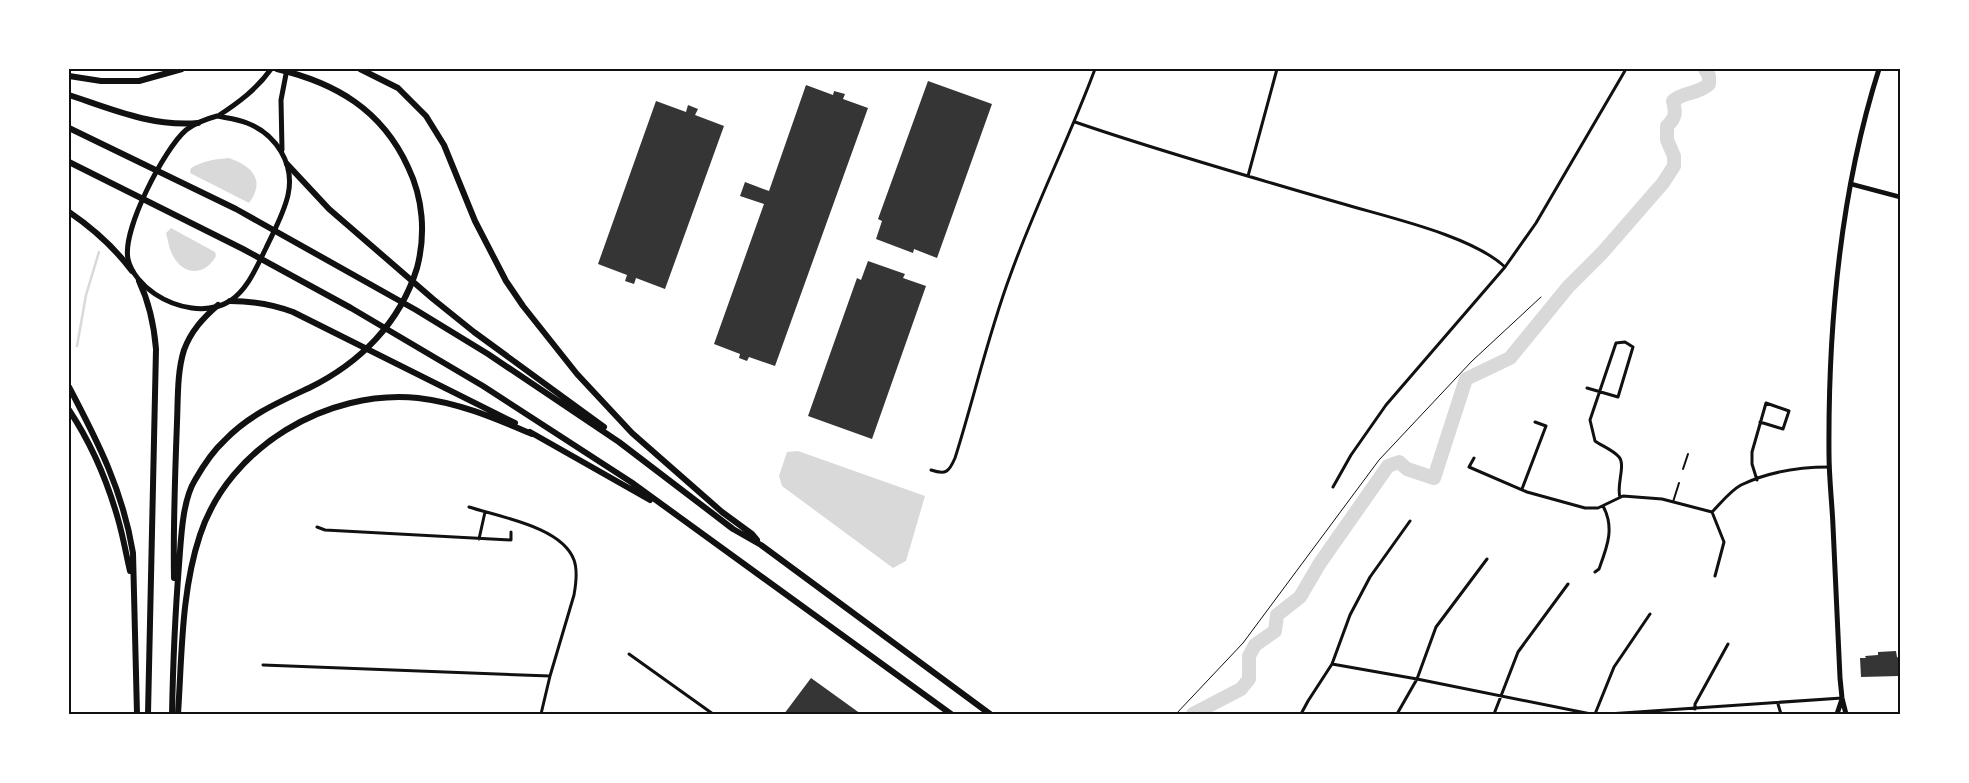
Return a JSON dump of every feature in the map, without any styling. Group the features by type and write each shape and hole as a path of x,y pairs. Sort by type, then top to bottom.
{"highway":[{"path":"69,76 101,81 139,81 182,69"},
{"path":"175,617 181,535 187,504 194,482 225,440 243,425 284,398 309,388 337,372 364,352 393,319 404,302 412,283 422,243 419,196 405,159 376,118 340,91 318,80 278,69"},
{"path":"360,69 398,88 426,116 444,145 475,221 506,281 523,306 577,374 632,433 716,507 752,534 761,545"},
{"path":"69,95 130,116 160,123 198,123"},
{"path":"69,128 236,209 345,269 488,354 619,442 733,528 761,545 990,714"},
{"path":"69,162 217,235 351,308 483,386 631,482 951,714"},
{"path":"287,164 329,209 433,299 474,332 596,421 619,442"},
{"path":"69,212 94,230 116,250 132,271"},
{"path":"139,281 149,307 155,332 156,349 148,714"},
{"path":"230,301 256,302 277,306 293,312 452,390 507,418 645,497 718,544"},
{"path":"172,714 175,617 174,509 180,371 183,352 189,337 201,319 218,305"},
{"path":"69,387 112,474 130,535 133,553 137,714"},
{"path":"178,714 186,602 200,534 224,486 248,459 272,440 318,413 364,400 402,398 462,406 532,434"},
{"path":"69,410 84,432 104,477 119,520 133,582"}],"main road":[{"path":"217,116 247,122 262,130 278,146 287,164 289,178 288,194 278,222 251,278 230,301 202,309 174,305 150,291 132,271 127,250 134,218 170,149 187,130 198,123 217,116 244,98 262,82 271,69"},
{"path":"282,153 281,100 287,69"},
{"path":"1846,714 1842,698 1830,467 1833,340 1838,275 1851,184 1858,147 1879,69"},
{"path":"1837,714 1842,698"}],"street":[{"path":"931,470 940,473 946,472 951,468 1009,277 1075,122 1095,69"},
{"path":"1248,176 1277,69"},
{"path":"1333,487 1351,455 1386,405 1505,267 1551,198 1626,69"},
{"path":"1075,122 1140,144 1453,237 1497,260 1505,267"},
{"path":"1851,184 1900,197"},
{"path":"1587,388 1600,391 1618,397 1634,347 1625,342 1616,342 1600,391 1590,420 1595,441 1618,456 1621,462 1618,491 1620,497"},
{"path":"1757,480 1752,464 1752,452 1760,422 1766,403 1789,411 1783,429 1760,422"},
{"path":"1522,489 1546,426 1535,422"},
{"path":"1474,458 1469,467 1522,489 1579,507 1592,509 1603,506 1620,497 1633,497 1673,502 1712,512"},
{"path":"1712,512 1731,492 1741,486 1785,470 1806,467 1830,467"},
{"path":"1595,572 1599,569 1610,535 1608,516 1603,506"},
{"path":"469,507 546,532 564,545 574,561 576,582 574,594 541,714"},
{"path":"479,539 485,512"},
{"path":"1712,512 1724,542 1715,576"},
{"path":"1301,714 1332,664 1350,616 1370,577 1410,521"},
{"path":"317,527 325,530 510,540 512,532"},
{"path":"1397,714 1417,679 1436,627 1487,558"},
{"path":"1494,714 1518,652 1568,584"},
{"path":"1595,714 1614,667 1650,614"},
{"path":"1695,709 1695,704 1728,644"},
{"path":"629,654 714,714"},
{"path":"1332,664 1591,714"},
{"path":"263,665 550,676"},
{"path":"1608,714 1778,704 1842,698"},
{"path":"1778,704 1781,714"}],"lane":[{"path":"1683,469 1688,454"},
{"path":"1673,502 1679,483"}],"path":[{"path":"1176,714 1243,643 1379,460 1472,361 1541,297"}],"shaded area":[{"path":"229,158 244,165 254,175 256,187 249,203 190,173 191,168 200,164"},
{"path":"171,228 215,252 216,256 211,263 200,270 194,271 178,263 173,256 166,233"},
{"path":"798,451 925,496 906,561 893,568 782,486 779,476 787,452"}],"building":[{"path":"928,81 992,104 937,258 914,249 913,253 876,239 882,221 878,219"},
{"path":"806,85 833,95 834,91 845,94 843,99 868,108 775,366 749,357 747,361 739,358 740,354 714,344 764,204 740,196 745,182 769,191"},
{"path":"656,101 686,112 688,105 698,109 695,115 724,126 665,289 636,278 634,284 625,281 627,275 598,264"},
{"path":"868,261 905,274 903,278 926,286 872,439 808,416 857,278 861,280"},
{"path":"1896,651 1899,658 1899,676 1861,677 1860,658 1878,655 1878,652"},
{"path":"811,678 861,714 784,714"}],"waterway":[{"path":"1193,714 1241,689 1249,679 1249,656 1255,645 1275,631 1277,615 1300,597 1320,563 1388,466 1399,462 1407,469 1434,478 1466,379 1510,358 1568,287 1602,253 1663,183 1674,166 1674,156 1667,140 1667,126 1674,115 1673,101 1681,96 1701,90 1709,84 1709,76 1705,69"},
{"path":"77,346 86,295 99,252"}]}
